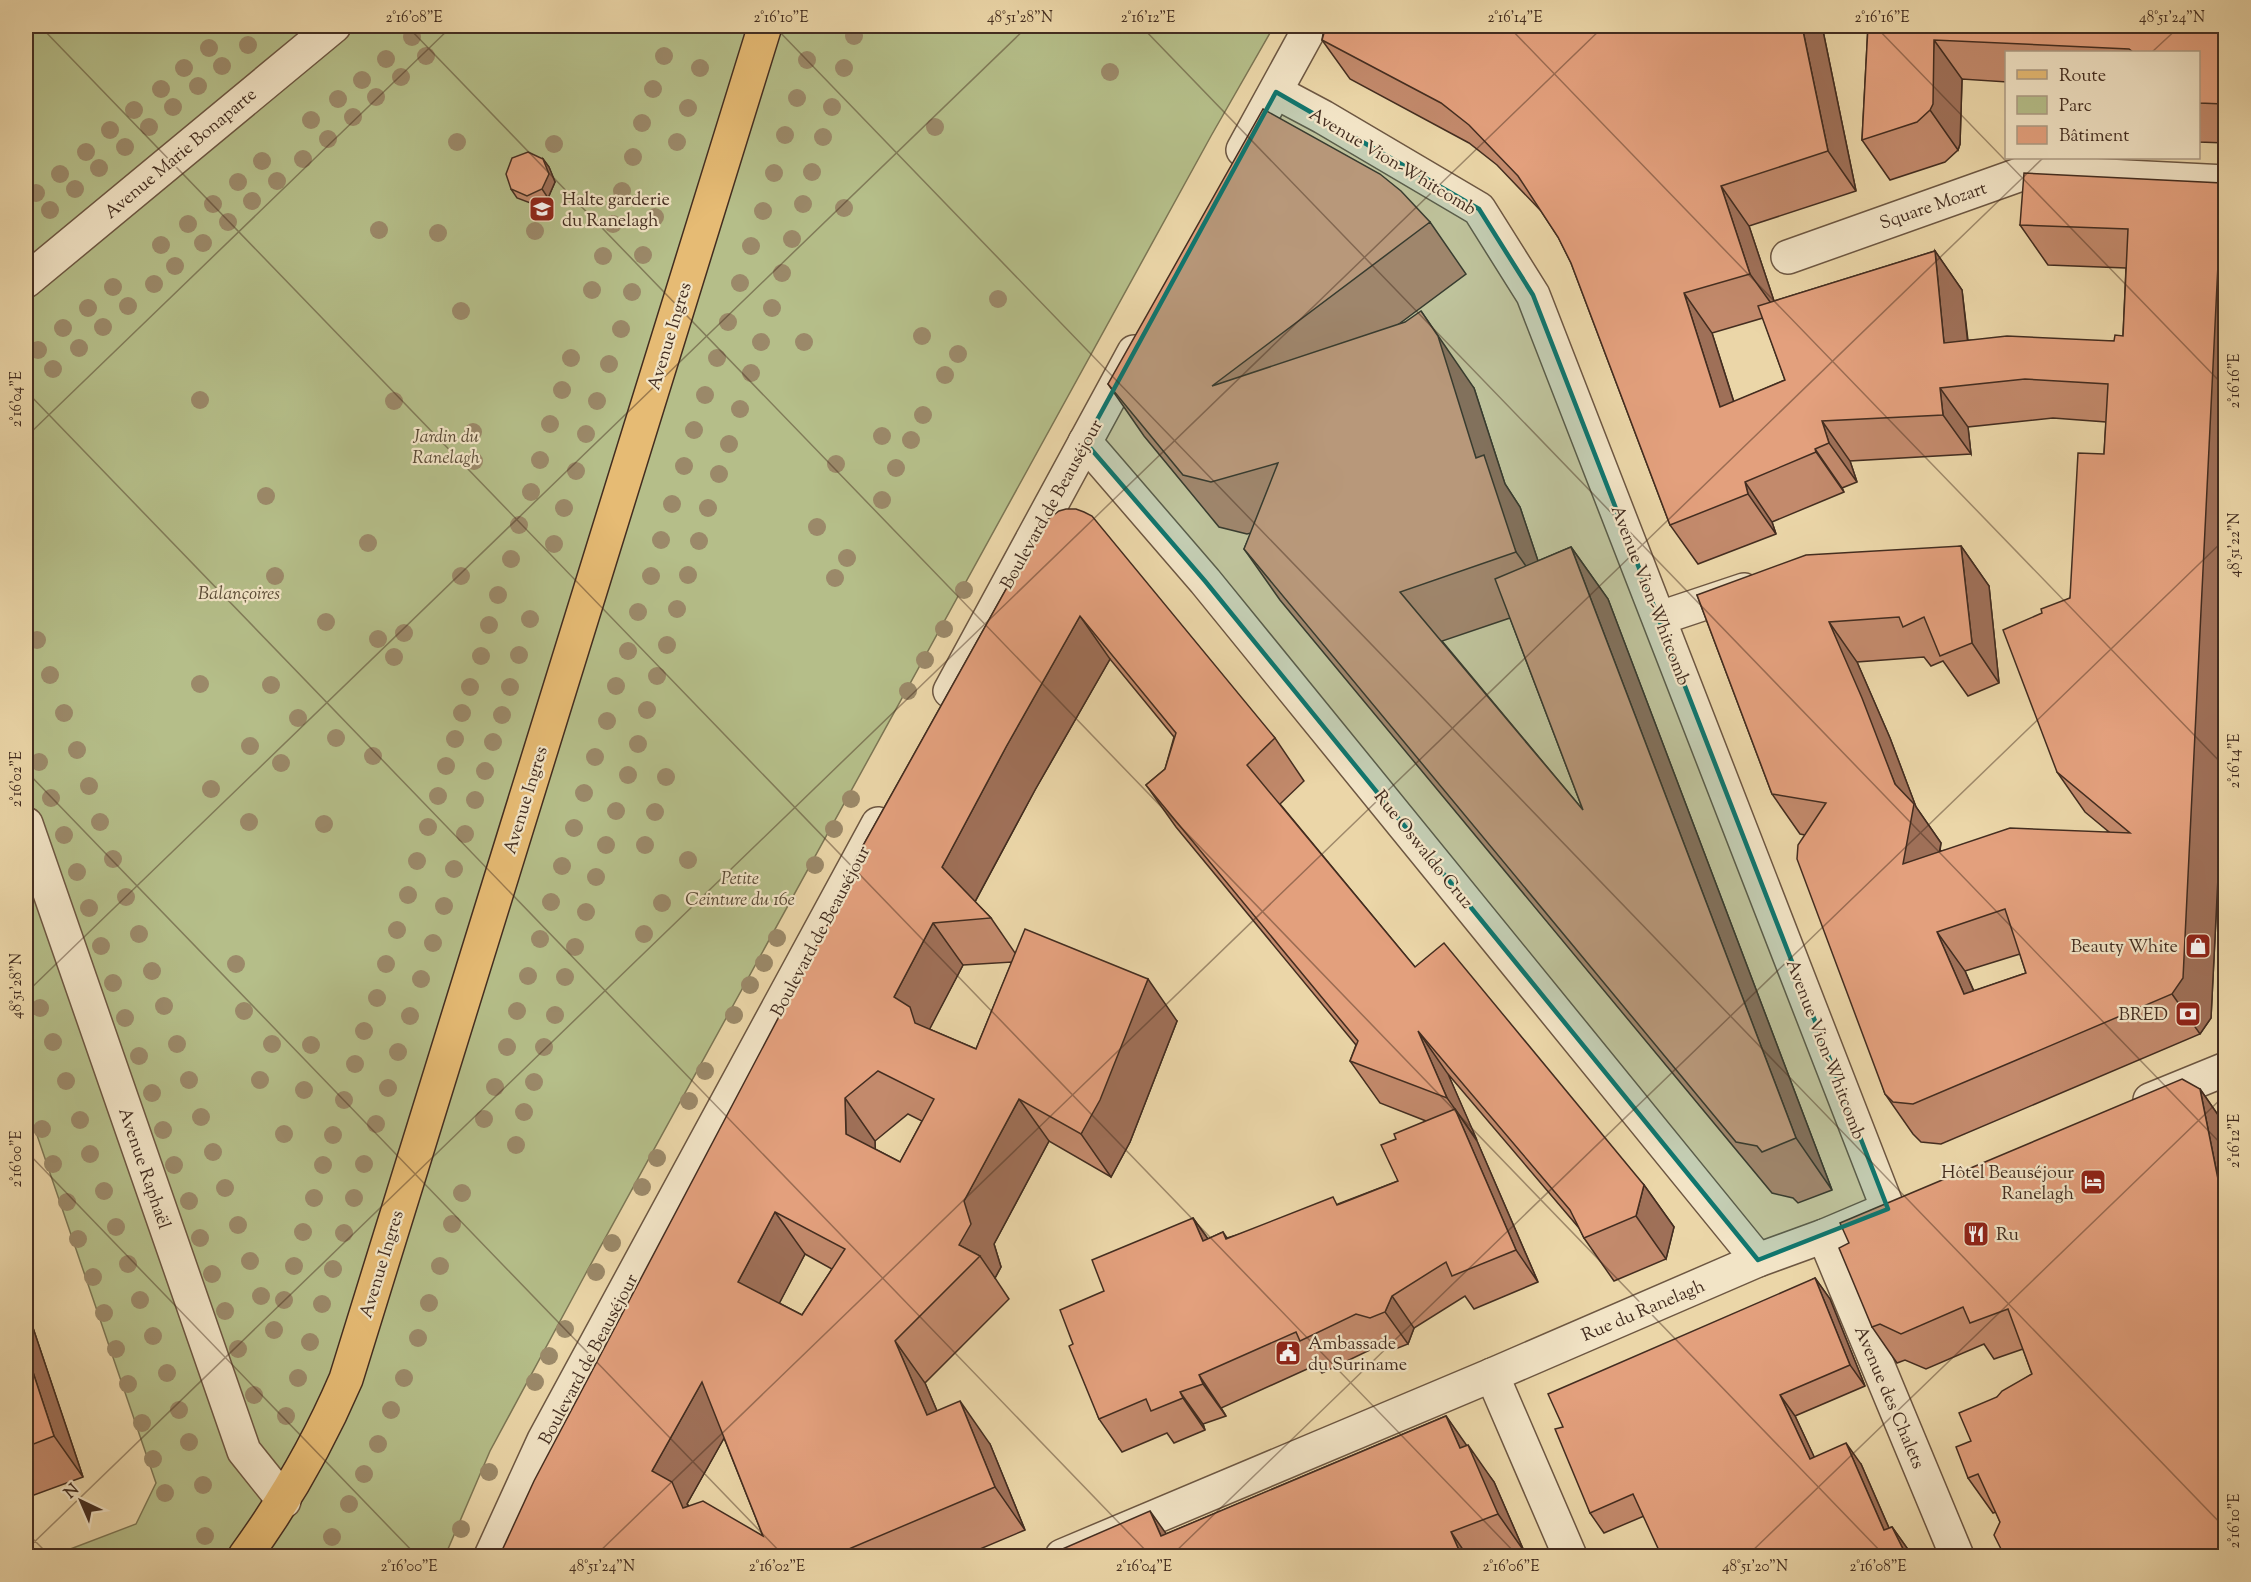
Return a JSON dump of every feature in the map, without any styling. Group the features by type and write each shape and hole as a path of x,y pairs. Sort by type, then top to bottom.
{"main road":[{"name":"Avenue Ingres","path":"245,1557 284,1501 332,1412 346,1379 765,26"}],"street":[{"name":"Avenue Marie Bonaparte","path":"26,281 334,26"},
{"path":"1231,172 1311,26"},
{"name":"Avenue Vion-Whitcomb","path":"1276,92 1479,208 1533,295 1660,618 1899,1205"},
{"name":"Square Mozart","path":"1788,257 2027,172 2226,182"},
{"name":"Boulevard de Beauséjour","path":"937,715 1146,330"},
{"name":"Rue Oswaldo Cruz","path":"1085,442 1205,581 1758,1260"},
{"path":"1660,618 1773,580"},
{"name":"Boulevard de Beauséjour","path":"491,1557 544,1440 891,799"},
{"name":"Avenue Raphaël","path":"26,824 244,1451 284,1501"},
{"path":"2128,1110 2226,1069"},
{"name":"Rue du Ranelagh","path":"1062,1557 1758,1260 1899,1205"},
{"name":"Avenue des Chalets","path":"1824,1236 1957,1557"},
{"path":"1492,1375 1570,1557"}],"highlighted area":[{"path":"1276,92 1479,209 1533,295 1888,1209 1758,1260 1205,581 1085,442"}],"green space":[{"name":"Jardin du Ranelagh","path":"26,26 1274,26 1211,136 586,1273 490,1451 445,1556 52,1556 136,1524 156,1483 26,1103"}],"building":[{"path":"1324,26 1802,26 1828,151 1721,186 1750,274 1684,293 1720,407 1785,380 1758,306 1935,251 1944,343 2007,336 2114,341 2115,335 2123,336 2128,229 2020,225 2024,173 2222,183 2183,978 2172,994 1913,1104 1893,1102 1885,1094 1797,859 1798,845 1826,803 1772,794 1697,595 1806,555 1961,546 1972,643 1940,656 1924,617 1903,627 1899,617 1829,622 1862,698 1895,784 1914,804 1903,864 2010,828 2130,833 2057,772 2003,630 2042,613 2041,609 2070,598 2078,453 2104,454 2108,384 2025,379 1940,388 1943,415 1822,421 1829,443 1815,449 1816,452 1745,482 1748,494 1670,525 1571,263 1558,237 1518,176 1469,125 1441,103 1322,40 1324,33 1321,31","holes":["2005,909 2026,973 1964,994 1937,932"]},
{"path":"1868,26 2226,26 2224,104 2200,103 2200,51 2132,51 2129,49 1934,40 1933,104 1930,110 1917,122 1862,140"},
{"path":"1263,109 1380,174 1401,191 1430,222 1212,386 1405,322 1421,311 1438,336 1476,458 1484,455 1516,552 1400,592 1583,810 1495,579 1571,547 1796,1138 1762,1152 1757,1146 1736,1142 1244,549 1278,463 1211,482 1183,475 1108,384"},
{"path":"528,152 543,159 549,174 542,189 527,196 511,189 506,174 512,158"},
{"path":"1076,509 1092,516 1275,738 1247,765 1415,967 1444,943 1644,1185 1636,1216 1584,1238 1570,1210 1418,1031 1447,1098 1350,1061 1358,1041 1146,785 1165,769 1176,733 1080,616 942,867 991,918 933,923 894,997 910,1007 915,1023 976,1049 1025,929 1148,979 1100,1100 1081,1134 1019,1099 964,1201 971,1224 959,1245 980,1256 895,1341 927,1415 960,1401 995,1487 830,1557 499,1557 534,1481 860,863 855,860 1043,523 1059,511","holes":["878,1071 934,1099 900,1162 846,1134 845,1098","775,1212 845,1249 802,1315 738,1282","702,1382 763,1536 703,1501 683,1508 672,1482 652,1471"]},
{"path":"2182,1079 2200,1089 2226,1219 2226,1557 2001,1557 2003,1553 1994,1535 2000,1522 1978,1474 1968,1478 1956,1447 1971,1441 1959,1413 1997,1397 2002,1391 2032,1374 2008,1309 1970,1323 1963,1307 1901,1334 1880,1324 1872,1327 1839,1248 1849,1243 1840,1223"},
{"path":"1455,1109 1516,1250 1452,1276 1446,1262 1392,1296 1385,1312 1370,1318 1356,1314 1300,1341 1296,1332 1199,1375 1203,1384 1180,1392 1183,1398 1151,1411 1146,1399 1099,1419 1069,1346 1073,1344 1060,1310 1104,1291 1092,1260 1193,1218 1203,1241 1223,1232 1226,1239 1333,1197 1337,1205 1398,1181 1381,1145 1396,1139 1394,1134"},
{"path":"1815,1278 1850,1365 1780,1395 1810,1459 1846,1443 1884,1530 1892,1527 1907,1557 1662,1557 1633,1494 1590,1513 1555,1429 1563,1427 1548,1394"},
{"path":"26,1351 54,1436 26,1447"},
{"path":"1446,1416 1460,1448 1468,1445 1498,1514 1451,1532 1462,1557 1044,1557 1150,1511 1161,1536"}],"place":[{"name":"Halte garderie du Ranelagh","path":"542,209"},
{"name":"Beauty White","path":"2198,946"},
{"name":"BRED","path":"2188,1014"},
{"name":"Hôtel Beauséjour Ranelagh","path":"2093,1182"},
{"name":"Ru","path":"1976,1234"},
{"name":"Ambassade du Suriname","path":"1288,1353"}],"park label":[{"name":"Balançoires","path":"239,593"},
{"name":"Petite Ceinture du 16e","path":"740,888"}]}
